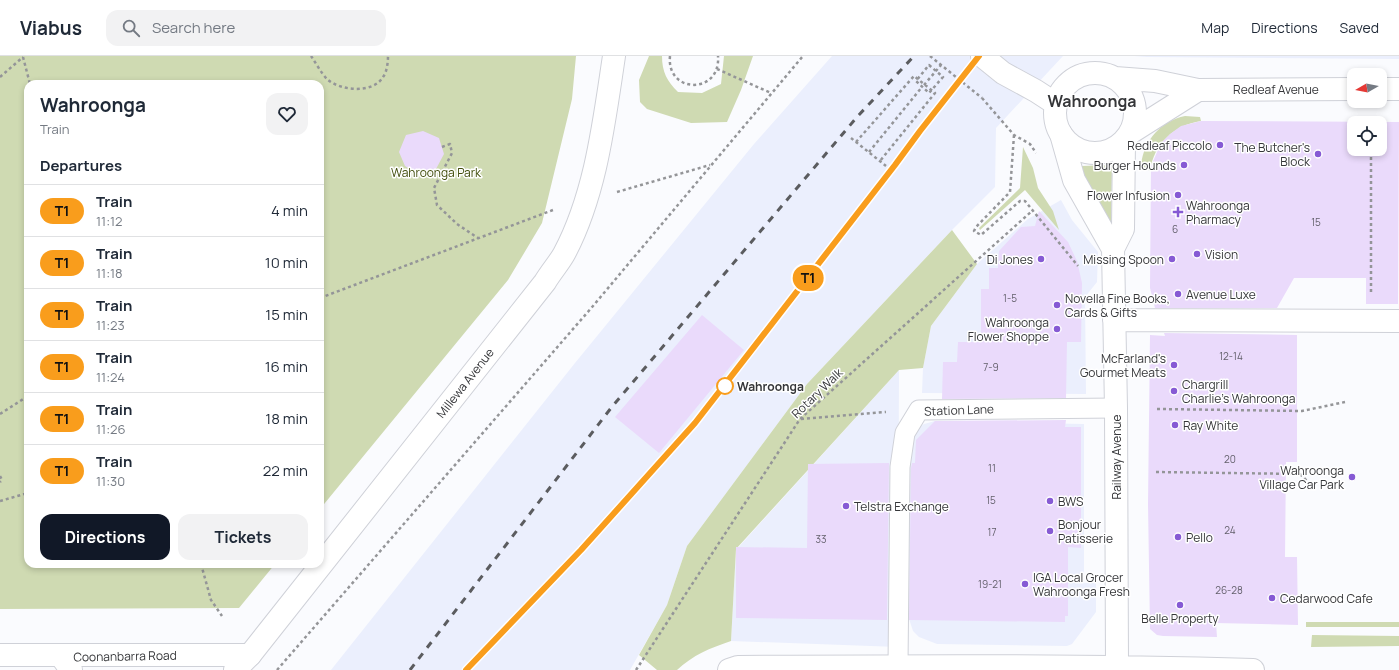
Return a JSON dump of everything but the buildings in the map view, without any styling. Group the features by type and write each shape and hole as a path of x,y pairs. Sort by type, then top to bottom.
{"street":[{"name":"Millewa Avenue","path":"324,559 545,282 564,255 577,225 585,201 607,100 614,56"},
{"path":"982,56 1003,73 1036,90 1056,104"},
{"path":"1127,137 1135,113 1134,103 1130,92 1115,78 1105,73 1094,72 1074,78 1062,90 1056,104 1055,114 1061,134 1076,148 1086,152 1106,151 1198,90"},
{"name":"Redleaf Avenue","path":"1115,78 1155,81 1198,90 1347,89"},
{"path":"1387,89 1399,89"},
{"name":"Railway Avenue","path":"1061,134 1074,180 1113,249 1116,408 1117,666"},
{"name":"Railway Avenue","path":"1113,249 1124,229 1127,137"},
{"path":"1114,320 1399,321"},
{"name":"Millewa Avenue","path":"242,662 317,568"},
{"name":"Coonanbarra Road","path":"0,656 66,663 242,662"},
{"path":"733,668 1117,666 1253,670"}],"lane":[{"name":"Station Lane","path":"898,666 900,467 905,433 919,410 1116,408"}],"path":[{"path":"311,56 327,79 338,85 359,89 369,87 378,82 384,76 388,56"},
{"path":"670,56 669,63 676,78 691,85 706,82 713,77 717,70 718,56"},
{"path":"277,670 593,306 803,56"},
{"path":"930,56 982,98 1014,135 1030,144 1040,158"},
{"path":"0,77 23,57 29,80"},
{"path":"929,65 936,71 943,77 930,93 916,82 929,65"},
{"path":"869,152 941,65"},
{"path":"717,70 772,93"},
{"path":"856,142 914,76 922,87 935,93 880,161"},
{"path":"1014,135 1010,192 976,226 974,231 981,235 1020,201 1025,201 1078,266"},
{"path":"851,138 886,166"},
{"path":"442,147 450,144 452,153 434,188 438,205 457,224 479,239"},
{"path":"1371,156 1371,321"},
{"path":"324,297 546,213 711,165"},
{"name":"Rotary Walk","path":"636,670 800,419 1033,210"},
{"path":"0,414 24,399"},
{"path":"1157,409 1302,411 1345,402"},
{"path":"800,419 919,410"},
{"path":"1156,472 1300,474 1315,489"},
{"path":"0,476 2,480 0,482"},
{"path":"0,501 24,494"},
{"path":"202,568 211,600 222,616"}],"shaded area":[{"path":"832,56 1063,56 996,128 995,187 952,230 807,384 687,546 667,605 630,670 331,670 575,363 754,144"},
{"path":"1134,56 1399,56 1399,59 1147,57"},
{"path":"1061,200 1072,220 1098,252 1097,282 1085,297 1086,394 922,393 923,368 931,326 977,264 1028,219"},
{"path":"899,370 898,647 731,641 736,550"},
{"path":"935,421 1084,424 1084,583 1096,583 1096,612 1072,644 1067,646 937,644 919,637 913,631 909,619 909,456 911,438 917,429 924,424"}],"green space":[{"name":"Wahroonga Park","path":"0,56 576,56 572,99 542,223 508,280 324,504 324,80 24,80 24,568 272,568 239,608 0,609"},
{"path":"649,56 662,56 666,76 678,92 702,93 721,84 724,56 753,56 741,90 727,122 691,123 647,109 640,102 639,80"},
{"path":"1185,116 1200,117 1201,121 1182,127 1167,137 1156,152 1150,171 1141,165 1146,148 1155,133 1168,122"},
{"path":"1023,147 1033,168 1038,188 1053,211 1059,230 1025,190 980,230 979,228 1020,188"},
{"path":"1112,165 1111,224 1087,187 1081,166"},
{"path":"952,230 977,264 931,326 923,368 899,370 736,549 731,641 702,652 677,670 657,670 639,655 667,605 687,546 807,384"},
{"path":"1306,622 1399,622 1399,627 1306,627"},
{"path":"1312,635 1399,636 1399,646 1311,647"}],"railway":[{"path":"410,670 611,408 857,117 914,56"},
{"path":"466,670 570,561 695,423 979,56"}],"train":[{"name":"T1","path":"466,670 646,480 695,423 774,324 920,131 979,56"}],"place":[{"name":"Redleaf Piccolo","path":"1220,145"},
{"name":"The Butcher's Block","path":"1318,154"},
{"name":"Burger Hounds","path":"1184,165"},
{"name":"Flower Infusion","path":"1178,195"},
{"name":"Wahroonga Pharmacy","path":"1178,212"},
{"name":"Vision","path":"1197,254"},
{"name":"Di Jones","path":"1041,259"},
{"name":"Missing Spoon","path":"1172,259"},
{"name":"Avenue Luxe","path":"1178,294"},
{"name":"Novella Fine Books, Cards & Gifts","path":"1057,305"},
{"name":"Wahroonga Flower Shoppe","path":"1057,329"},
{"name":"McFarland's Gourmet Meats","path":"1174,365"},
{"name":"Wahroonga","path":"725,386"},
{"name":"Chargrill Charlie's Wahroonga","path":"1174,391"},
{"name":"Ray White","path":"1175,425"},
{"name":"Wahroonga Village Car Park","path":"1352,477"},
{"name":"BWS","path":"1050,501"},
{"name":"Telstra Exchange","path":"846,506"},
{"name":"Bonjour Patisserie","path":"1050,531"},
{"name":"Pello","path":"1178,537"},
{"name":"IGA Local Grocer Wahroonga Fresh","path":"1025,584"},
{"name":"Cedarwood Cafe","path":"1272,598"},
{"name":"Belle Property","path":"1180,605"}],"district":[{"name":"Wahroonga","path":"1092,101"}]}
